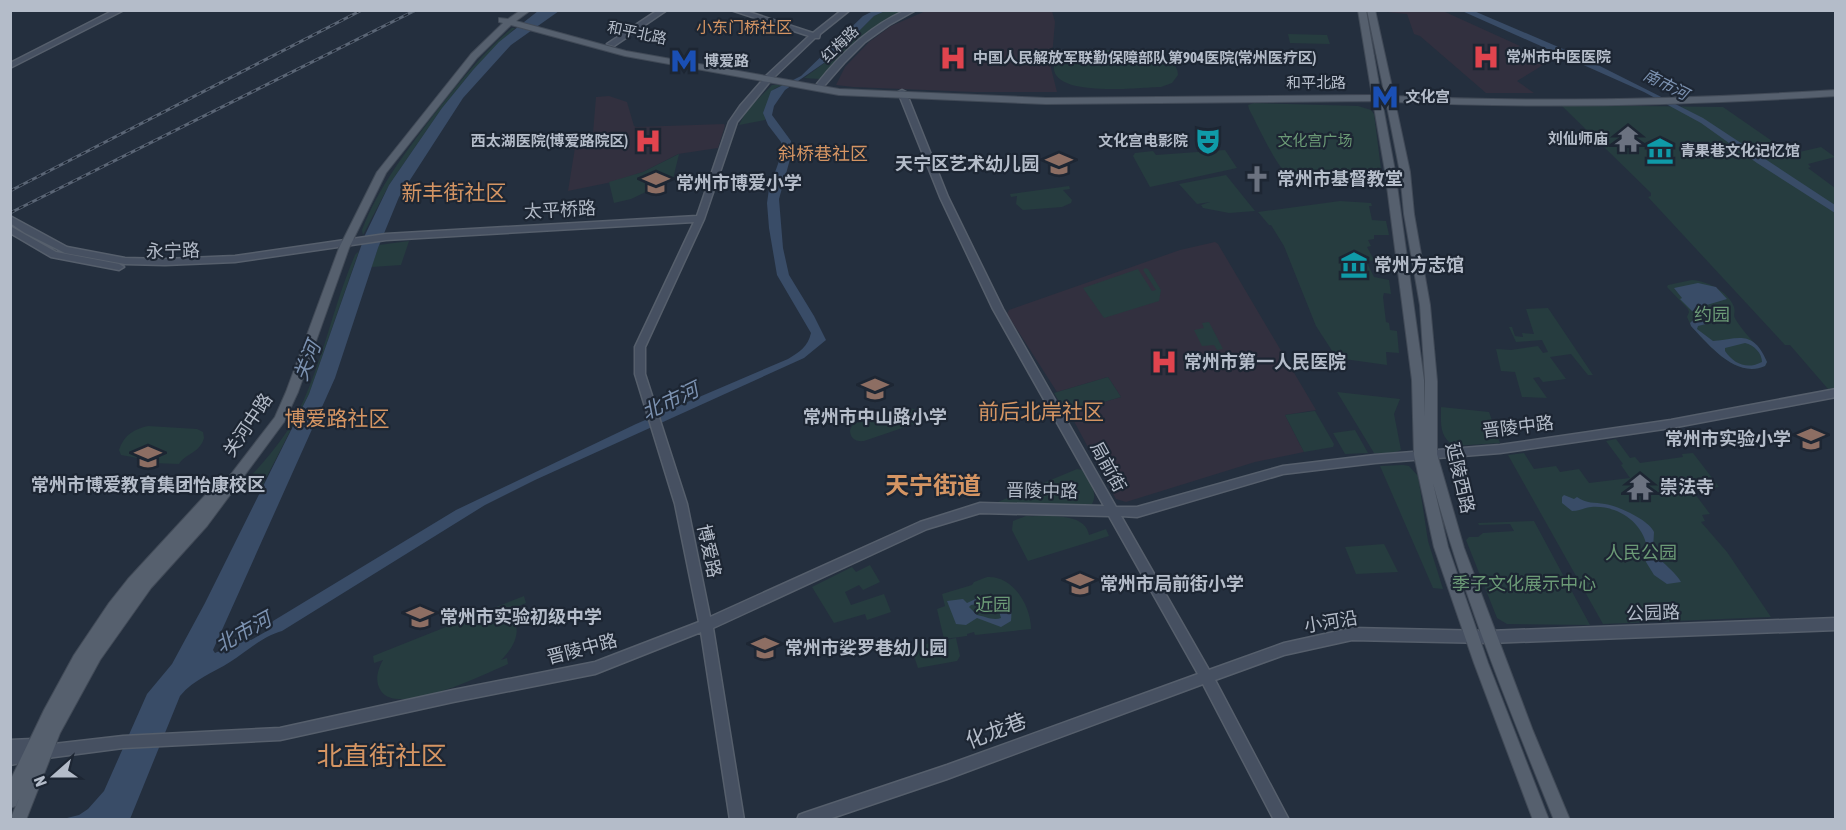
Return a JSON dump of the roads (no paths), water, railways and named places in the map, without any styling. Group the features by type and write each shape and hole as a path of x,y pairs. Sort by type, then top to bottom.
{"main road":[{"path":"10,64 113,10"},
{"path":"10,64 121,10"},
{"path":"513,18 527,10"},
{"path":"611,44 664,10"},
{"path":"734,10 816,35"},
{"path":"746,10 816,35"},
{"name":"博爱路","path":"744,819 708,624 681,504 640,374 640,347 700,221 733,122 741,109 816,35 849,10"},
{"name":"红梅路","path":"821,84 842,57 873,32 889,21 913,10"},
{"name":"延陵西路","path":"1362,10 1390,171 1418,380 1425,455 1441,547 1472,638 1541,819"},
{"name":"延陵西路","path":"1371,10 1405,172 1409,214 1425,305 1431,381 1425,455 1489,637 1562,819"},
{"path":"513,18 544,28"},
{"name":"关河中路","path":"10,801 36,751 54,729 96,655 146,584 202,522 279,419 292,392 346,245 357,205 383,161 437,90 483,38 513,18"},
{"name":"关河中路","path":"346,245 382,172 474,56 513,18"},
{"name":"和平北路","path":"544,28 840,92 1046,101 1389,95 1481,103 1733,95 1836,86"},
{"name":"和平北路","path":"544,28 624,53 772,77"},
{"name":"和平北路","path":"794,82 903,94"},
{"name":"和平北路","path":"1661,98 1744,99 1836,93"},
{"name":"局前街","path":"903,94 944,197 998,309 1282,819"},
{"name":"永宁路","path":"10,219 65,250 125,261 212,261 346,245"},
{"path":"346,245 385,239 700,221"},
{"name":"永宁路","path":"10,229 54,255 121,268 161,269 233,265 346,245"},
{"name":"晋陵中路","path":"36,751 123,742 280,734 595,668 708,624 924,525 966,512 1000,508 1137,512 1283,470 1500,449 1671,424 1836,393"},
{"name":"博爱路","path":"708,624 737,819"},
{"name":"公园路","path":"1472,638 1836,624"},
{"name":"小河沿","path":"1203,677 1284,649 1352,634 1472,638"},
{"name":"局前街","path":"1203,677 1276,819"},
{"name":"化龙巷","path":"804,819 947,772 1203,677"},
{"path":"10,747 36,751"},
{"path":"10,758 36,751"},
{"name":"关河中路","path":"18,819 36,751"}],"water":[{"path":"538,11 559,11 511,45 463,98 399,197 378,248 335,378 213,650 215,653 245,639 251,640 267,631 273,621 456,510 636,424 788,359 802,349 811,333 777,275 769,228 767,203 769,189 783,150 781,142 768,125 763,113 771,91 801,76 863,16 873,11 885,11 874,16 834,56 785,90 774,106 772,115 791,141 792,152 779,199 783,248 789,275 826,340 804,358 485,505 197,681 180,696 130,819 59,820 79,815 88,809 104,791 147,694 172,664 205,603 309,394 365,235 389,185 442,108 473,70 499,42"},
{"path":"1462,11 1474,11 1584,58 1703,118 1835,205 1835,213 1757,163 1701,123 1644,92"},
{"path":"1698,283 1716,287 1727,299 1700,307 1698,312 1706,324 1698,326 1697,329 1713,341 1738,338 1751,340 1762,352 1767,362 1765,366 1754,369 1744,368 1724,358 1691,326 1690,323 1695,318 1694,313 1680,299 1682,298 1674,288","holes":["1748,344 1759,353 1762,362 1751,365 1741,364 1725,351 1725,348"]},
{"path":"1564,495 1574,499 1577,497 1587,502 1611,505 1640,518 1654,532 1653,549 1647,547 1640,530 1627,516 1601,507 1572,511 1562,503"},
{"path":"1647,550 1666,564 1681,582 1667,584 1654,575 1646,562"},
{"path":"980,597 982,600 1004,600 1010,606 1011,621 1001,627 977,618 966,625 956,624 947,601 963,599 967,603","holes":["983,603 998,608 1001,618 995,619 977,615 969,607"]}],"railway":[{"path":"10,191 362,10"},
{"path":"10,213 416,10"}],"place":[{"name":"常州市中医医院","path":"1486,57"},
{"name":"中国人民解放军联勤保障部队第904医院(常州医疗区)","path":"953,58"},
{"name":"博爱路","path":"684,61"},
{"name":"文化宫","path":"1385,97"},
{"name":"刘仙师庙","path":"1628,139"},
{"name":"西太湖医院(博爱路院区)","path":"648,141"},
{"name":"文化宫电影院","path":"1208,141"},
{"name":"青果巷文化记忆馆","path":"1660,151"},
{"name":"天宁区艺术幼儿园","path":"1059,164"},
{"name":"常州市基督教堂","path":"1257,179"},
{"name":"常州市博爱小学","path":"656,183"},
{"name":"常州方志馆","path":"1354,265"},
{"name":"常州市第一人民医院","path":"1164,362"},
{"name":"常州市中山路小学","path":"875,389"},
{"name":"常州市实验小学","path":"1811,439"},
{"name":"常州市博爱教育集团怡康校区","path":"148,457"},
{"name":"崇法寺","path":"1640,487"},
{"name":"常州市局前街小学","path":"1080,584"},
{"name":"常州市实验初级中学","path":"420,617"},
{"name":"常州市娑罗巷幼儿园","path":"765,648"}],"district":[{"name":"小东门桥社区","path":"744,27"},
{"name":"斜桥巷社区","path":"823,154"},
{"name":"新丰街社区","path":"454,193"},
{"name":"前后北岸社区","path":"1041,412"},
{"name":"博爱路社区","path":"337,419"},
{"name":"天宁街道","path":"933,486"},
{"name":"北直街社区","path":"382,756"}],"water label":[{"name":"南市河","path":"1666,84"},
{"name":"关河","path":"307,361"},
{"name":"北市河","path":"670,401"},
{"name":"北市河","path":"243,632"}],"park label":[{"name":"文化宫广场","path":"1315,141"},
{"name":"约园","path":"1712,315"},
{"name":"人民公园","path":"1641,553"},
{"name":"季子文化展示中心","path":"1524,584"},
{"name":"近园","path":"993,605"}]}
